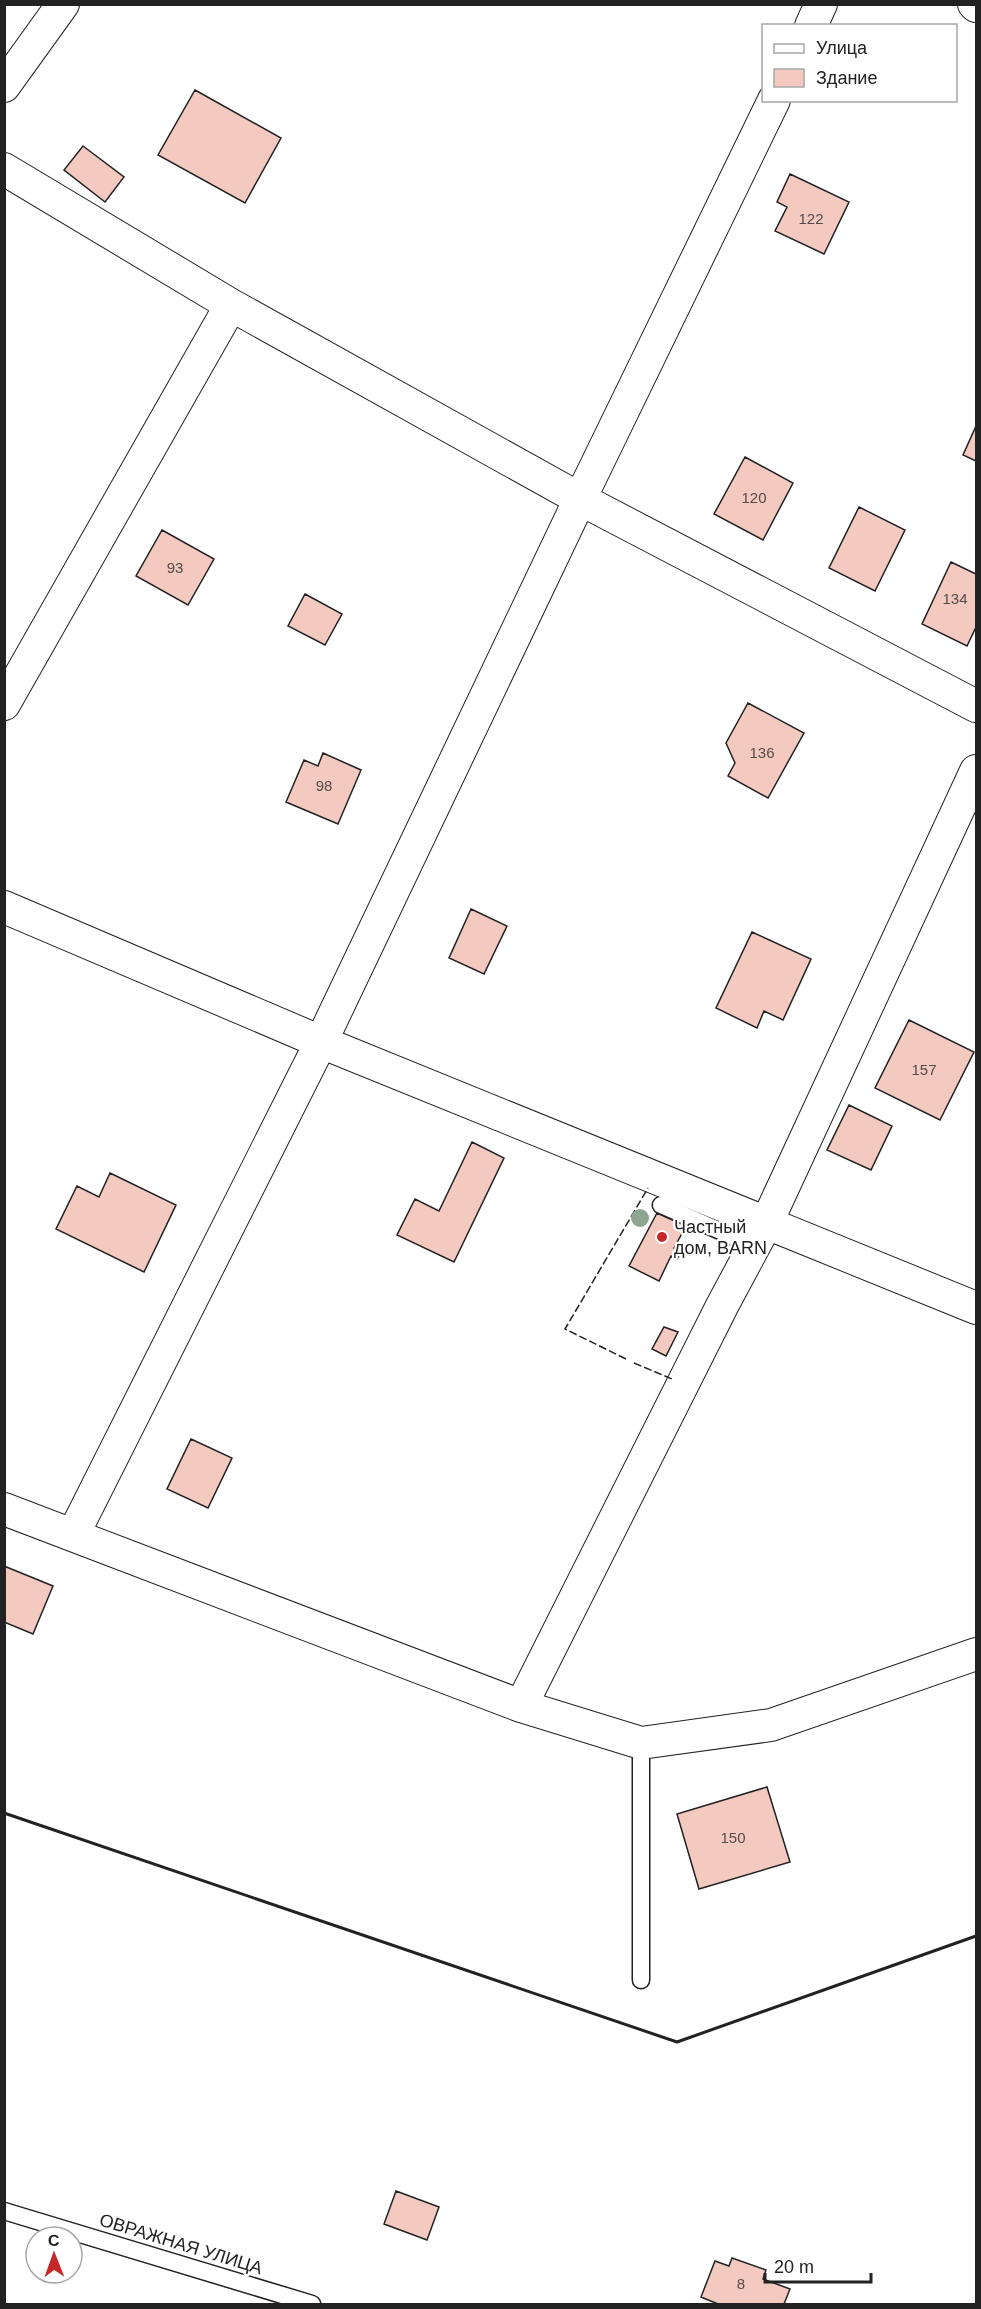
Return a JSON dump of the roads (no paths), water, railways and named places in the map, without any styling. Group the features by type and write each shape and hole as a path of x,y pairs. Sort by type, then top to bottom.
{"street":[{"path":"4,86 63,4"},
{"path":"812,24 821,4"},
{"path":"73,1535 321,1042 580,499 773,102"},
{"path":"4,169 231,305 580,499 976,706"},
{"path":"4,704 231,305"},
{"path":"521,1706 722,1306 767,1222 976,771"},
{"path":"4,907 321,1042 976,1308"},
{"path":"4,1509 521,1706 641,1743 771,1725 976,1654"}],"lane":[{"path":"661,1205 734,1237 767,1222"},
{"path":"641,1743 641,1980"},
{"name":"ОВРАЖНАЯ УЛИЦА","path":"4,2211 312,2304"}],"place":[{"name":"Частный дом, BARN","path":"662,1237"}]}
